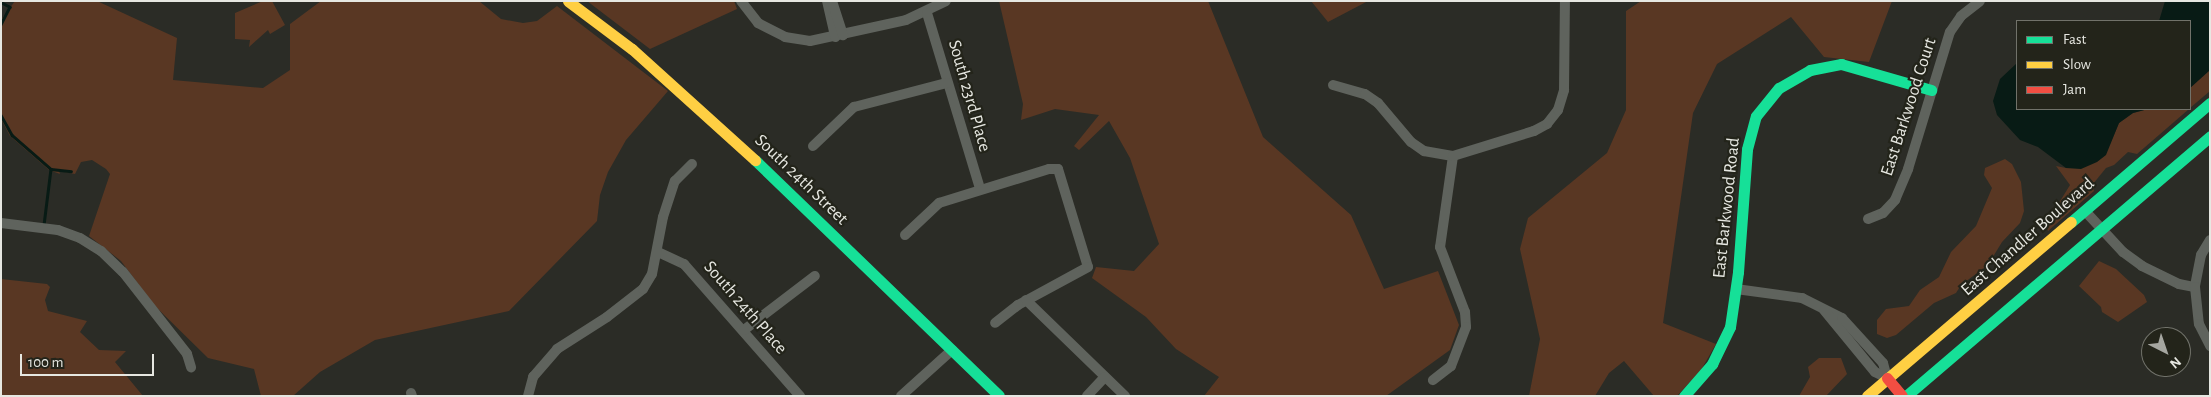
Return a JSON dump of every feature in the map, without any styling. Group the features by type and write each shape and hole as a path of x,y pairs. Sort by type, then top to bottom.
{"street":[{"name":"South 24th Street","path":"568,1 632,49 718,124 999,396"},
{"path":"741,1 758,23 785,37 810,41 839,36 927,13 946,1"},
{"path":"1333,85 1356,90 1372,98 1411,142 1424,151 1453,156 1534,131 1547,124 1558,110 1564,90 1565,1"},
{"name":"East Barkwood Court","path":"1868,219 1883,213 1895,200 1908,169 1930,90 1950,32 1961,16 1980,1"},
{"path":"831,5 839,36"},
{"name":"South 23rd Place","path":"927,13 980,189"},
{"name":"East Barkwood Road","path":"1684,396 1707,370 1724,342 1736,289 1747,149 1756,116 1779,88 1810,70 1842,64 1930,90"},
{"path":"813,146 854,107 947,83"},
{"name":"East Chandler Boulevard","path":"1867,396 2210,103"},
{"path":"1906,396 2210,136"},
{"path":"1433,380 1451,366 1466,327 1465,312 1440,247 1453,156"},
{"path":"528,396 533,377 558,349 612,313 643,289 652,274 658,252 663,217 675,181 692,164"},
{"path":"905,235 939,203 1049,169 1058,169 1088,267 1026,300 995,323"},
{"path":"2085,211 2102,230 2142,266 2179,284 2194,287"},
{"path":"1,223 58,230 80,238 101,251 123,272 187,354 191,367"},
{"path":"2210,240 2201,255 2194,287 2199,324 2210,346"},
{"name":"South 24th Place","path":"658,252 684,264 744,330 800,396"},
{"path":"744,330 815,276"},
{"path":"1736,289 1802,298 1842,318 1883,364 1887,378 1902,396"},
{"path":"1026,300 1125,396"},
{"path":"901,396 952,350"},
{"path":"1087,396 1105,377"}],"shaded area":[{"path":"15,1 97,1 177,38 173,80 263,88 290,70 290,24 321,1 479,1 501,19 523,23 537,21 557,6 668,91 626,140 608,172 600,195 597,221 509,311 375,340 320,372 293,396 261,396 254,369 208,358 155,306 121,261 89,236 110,174 106,169 92,160 81,162 75,174 59,171 60,174 49,170 10,136 1,119 1,20"},
{"path":"263,1 272,1 285,25 270,34 268,30 249,47 250,40 235,39 235,13"},
{"path":"587,1 734,1 737,9 650,49"},
{"path":"999,1 1208,1 1263,137 1351,215 1384,289 1438,271 1459,325 1450,350 1386,396 1204,396 1219,377 1176,349 1146,317 1092,278 1096,267 1134,271 1159,244 1130,158 1109,121 1079,150 1074,146 1099,115 1055,109 1021,120 1023,104"},
{"path":"1311,1 1368,1 1328,22"},
{"path":"1641,1 1892,1 1869,62 1824,57 1791,17 1717,64 1693,113 1663,323 1716,344 1701,370 1677,396 1654,396 1624,361 1609,373 1595,396 1529,396 1540,339 1520,249 1528,218 1607,153 1626,110 1626,11"},
{"path":"2165,1 2210,1 2210,70 2191,87 2191,20 2159,20"},
{"path":"2016,64 2016,110 2144,110 2133,113 2119,123 2106,155 2097,162 2081,169 2066,168 2038,147 2020,140 1997,115 1993,101 2000,79"},
{"path":"2210,70 2210,91 2191,107 2191,87"},
{"path":"2144,110 2188,110 2137,154 2128,152 2114,165 2106,168 2093,184 2094,191 2048,231 2044,221 2046,215 2057,206 2070,185 2056,166 2066,168 2110,144 2119,123 2133,113"},
{"path":"2005,159 2012,164 2021,182 2024,211 2020,223 2002,242 1988,265 1961,285 1956,293 1934,303 1896,335 1887,338 1877,334 1877,320 1886,309 1909,306 1920,290 1939,277 1951,252 1976,226 1992,188 1984,175 1985,168"},
{"path":"2099,261 2116,269 2144,295 2147,302 2118,322 2102,312 2101,307 2079,286"},
{"path":"1,279 47,284 50,287 45,300 48,311 87,321 80,332 99,350 126,351 115,362 143,396 1,396"},
{"path":"1819,358 1841,358 1847,374 1826,396 1799,396 1810,377 1808,367"}],"waterway":[{"path":"1,2 10,7 1,25"},
{"path":"1,115 12,135 51,169 44,225"},
{"path":"51,169 71,171"}],"traffic: fast":[{"path":"1684,396 1712,364 1730,327 1738,272 1747,149 1756,116 1779,88 1810,70 1841,64 1931,90"},
{"path":"2071,222 2210,103"},
{"path":"1906,396 2210,136"},
{"path":"755,160 999,396"}],"traffic: slow":[{"path":"568,1 632,49 755,160"},
{"path":"1867,396 2071,222"}],"traffic: jam":[{"path":"1887,378 1902,396"}]}
